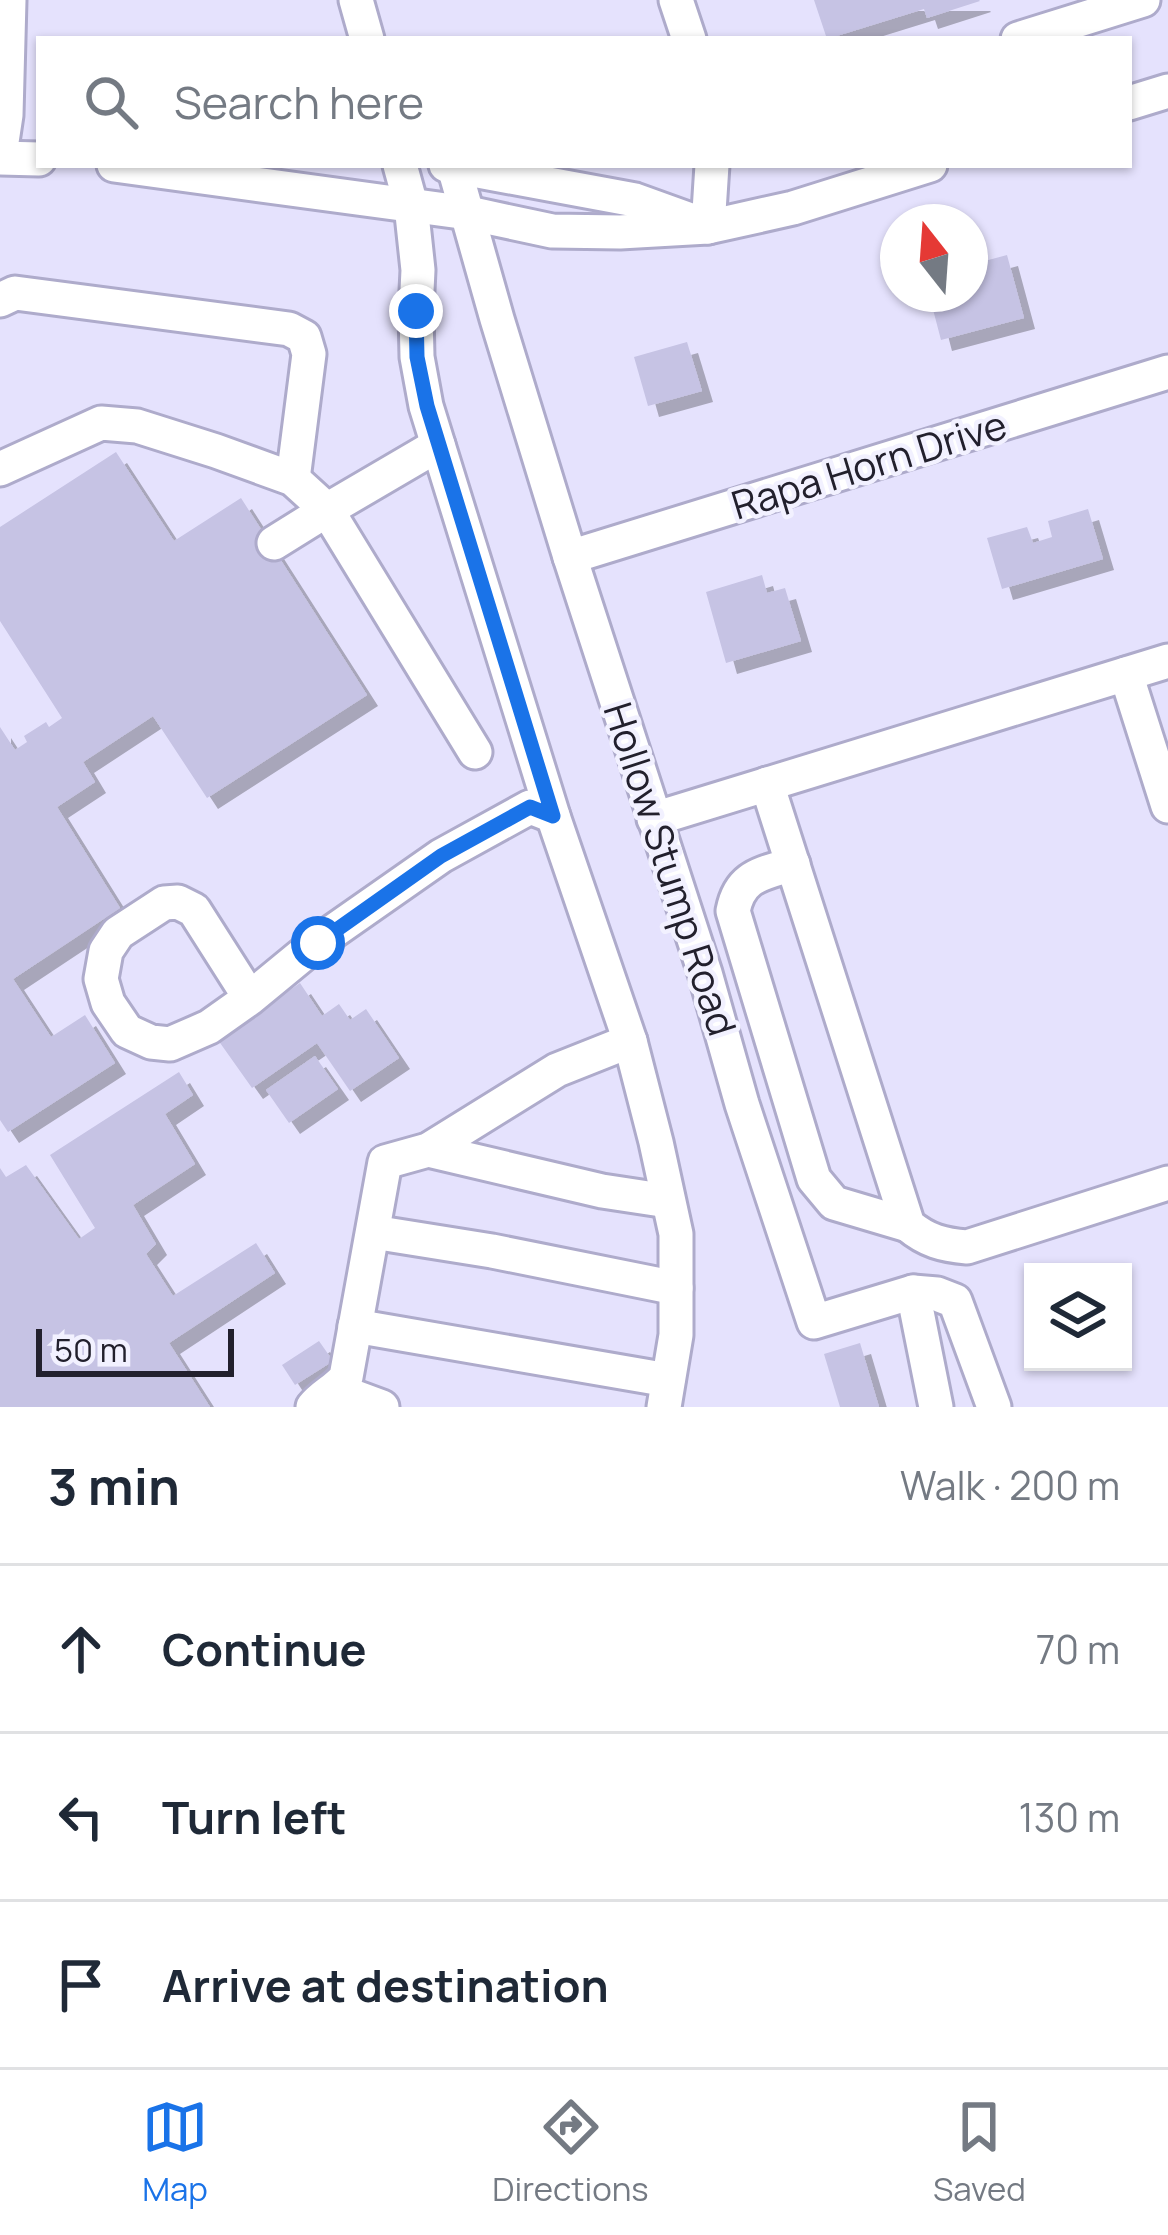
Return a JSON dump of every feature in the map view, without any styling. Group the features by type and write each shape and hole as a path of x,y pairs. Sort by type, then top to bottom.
{"street":[{"path":"9,0 15,115 0,157 36,159"},
{"path":"356,0 366,36"},
{"path":"676,0 688,36"},
{"path":"1028,36 1143,0"},
{"path":"1132,102 1168,91"},
{"path":"136,168 468,213 552,232 709,227 793,208 920,168"},
{"path":"356,1326 666,1394 676,1335 676,1234 630,1041 553,816 427,406 417,357 418,270 411,205 401,168"},
{"name":"Hollow Stump Road","path":"451,168 814,1322 913,1292"},
{"path":"461,168 634,200 709,227"},
{"path":"709,227 712,168"},
{"path":"0,300 15,293 289,329 304,337 309,354 292,479"},
{"name":"Rapa Horn Drive","path":"570,557 1168,372"},
{"path":"0,469 101,423 137,426 292,479 327,510 475,752"},
{"path":"274,543 438,445"},
{"path":"654,819 1168,661"},
{"path":"1126,674 1168,806"},
{"path":"767,784 908,1225"},
{"path":"250,998 194,910 178,902 164,903 118,933 106,951 101,979 108,1003 127,1031 170,1044 208,1027 250,998 441,856 530,807 553,816"},
{"path":"793,864 752,877 736,894 733,911 814,1179 834,1203 908,1225 924,1239 967,1246 1168,1183"},
{"path":"324,1398 346,1377 386,1162 428,1150 557,1070 630,1041"},
{"path":"428,1150 668,1202"},
{"path":"373,1232 676,1288"},
{"path":"936,1407 913,1292 955,1301 994,1407"},
{"path":"324,1398 382,1407"}],"building":[{"path":"814,0 980,1 927,18 924,9 826,36"},
{"path":"1007,255 1024,318 941,340 934,312 988,312 988,260"},
{"path":"687,342 702,391 648,406 634,357"},
{"path":"116,452 174,541 241,498 367,695 207,798 153,716 83,762 95,782 57,807 120,908 13,979 51,1037 85,1015 115,1063 8,1132 0,1120 0,727 15,750 27,742 24,736 62,718 0,621 0,527"},
{"path":"1088,509 1103,559 1002,589 987,538 1027,527 1033,543 1052,537 1048,521"},
{"path":"762,575 767,593 785,588 801,641 726,663 706,592"},
{"path":"300,983 322,1016 339,1004 350,1020 366,1009 399,1058 350,1091 317,1043 252,1088 218,1040"},
{"path":"315,1056 338,1089 289,1123 266,1090"},
{"path":"179,1072 193,1095 165,1114 195,1164 133,1205 156,1244 146,1254 173,1296 256,1243 275,1273 169,1343 210,1407 0,1407 0,1168 6,1177 26,1165 79,1239 95,1228 50,1155"},
{"path":"319,1341 333,1361 295,1385 282,1365"},
{"path":"860,1343 879,1407 840,1407 824,1354"}],"route":[{"path":"318,943 441,856 530,807 553,816 427,406 417,357 416,311"}]}
